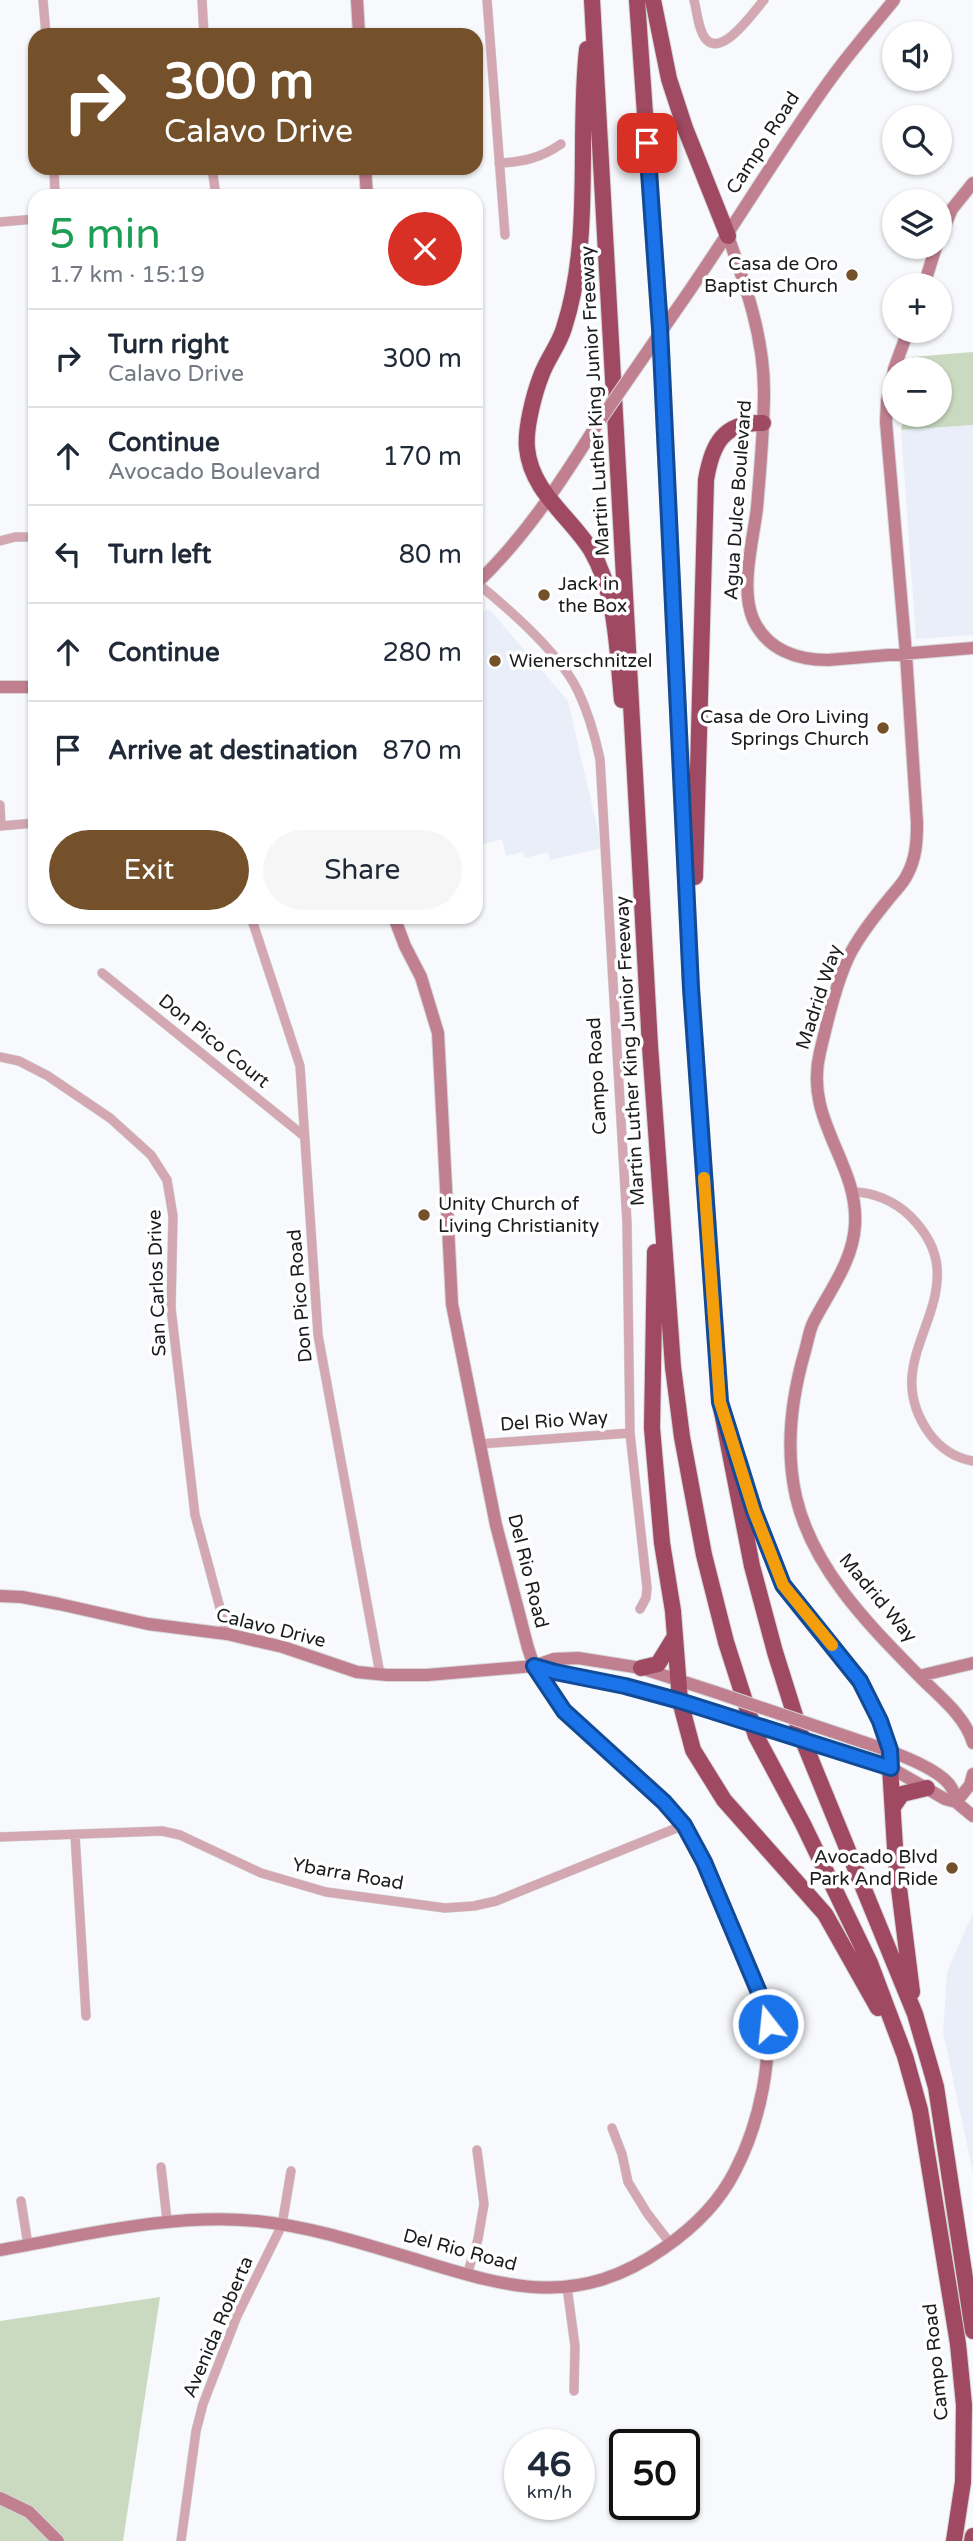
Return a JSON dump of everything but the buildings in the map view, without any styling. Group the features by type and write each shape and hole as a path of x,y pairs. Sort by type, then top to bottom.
{"highway":[{"path":"637,0 660,328 691,988 720,1402 752,1566 802,1738 915,2014"},
{"path":"653,0 669,79 685,128 728,236"},
{"path":"593,6 586,51 579,258 569,312 563,332 541,376 527,436 529,463 549,500 591,551 610,596 630,774 644,936"},
{"name":"Martin Luther King Junior Freeway","path":"593,6 660,1198 673,1367 682,1437 704,1555 726,1642 756,1736 803,1824 870,1963 905,2056"},
{"path":"691,988 706,480 715,448 727,432 738,425 763,423"},
{"path":"660,1198 654,1264 651,1399 680,1701 693,1750 724,1800 825,1914 905,2056"},
{"path":"720,1402 754,1511 783,1585 860,1681 880,1721 890,1750 896,1864 915,2014"},
{"path":"641,1668 658,1664 675,1636"},
{"path":"893,1807 902,1794 927,1788"},
{"name":"Campo Road","path":"915,2014 936,2087 973,2331"},
{"name":"Campo Road","path":"905,2056 920,2110 958,2344 965,2431 954,2541"},
{"path":"972,2541 973,2536"}],"street":[{"path":"43,0 45,28"},
{"path":"202,0 204,28"},
{"path":"357,0 359,28"},
{"path":"487,0 505,235"},
{"path":"694,0 704,37 714,44 726,42 764,0"},
{"name":"Campo Road","path":"483,577 549,500 594,429 728,236 831,77 894,0"},
{"path":"499,163 523,162 547,155 561,144"},
{"path":"952,209 973,183"},
{"path":"0,222 28,220"},
{"name":"Agua Dulce Boulevard","path":"728,236 756,321 764,382 763,423 748,591 750,611 759,630 783,651 809,659 973,648"},
{"name":"Madrid Way","path":"886,427 906,654 917,823 916,849 907,876 862,934 849,957 820,1053 817,1095 822,1118 852,1192 855,1213 852,1246 845,1265 813,1324 794,1393 790,1428 793,1480 803,1519 817,1553 876,1630 963,1720 973,1743"},
{"path":"0,541 28,537"},
{"name":"Campo Road","path":"483,588 556,659 577,690 596,737 600,759 627,1223 630,1433 647,1588 646,1598 640,1609"},
{"path":"0,687 28,687"},
{"path":"0,806 1,826 28,824"},
{"name":"Don Pico Road","path":"253,924 300,1066 318,1335 380,1674"},
{"name":"Del Rio Road","path":"0,2250 167,2221 234,2220 282,2225 350,2239 467,2275 513,2286 567,2287 598,2280 653,2255 711,2207 734,2173 754,2120 766,2072 768,2024 763,2002 704,1862 684,1825 664,1802 564,1711 534,1666 496,1525 452,1304 438,1033 421,977 397,924"},
{"name":"Don Pico Court","path":"102,973 304,1136"},
{"name":"San Carlos Drive","path":"0,1057 19,1061 48,1076 110,1118 151,1155 167,1180 173,1216 171,1308 195,1516 227,1634"},
{"path":"852,1192 862,1191 902,1208 930,1241 936,1259 937,1278 914,1362 914,1402 926,1430 940,1445 953,1455 973,1461"},
{"name":"Del Rio Way","path":"480,1444 630,1433"},
{"name":"Calavo Drive","path":"0,1596 22,1597 148,1624 227,1634 283,1647 356,1672 427,1675 534,1666 554,1658 578,1658 641,1668 890,1750 945,1779 952,1788 956,1802 944,1799 891,1768 861,1758 680,1701 534,1666"},
{"path":"919,1676 973,1662"},
{"path":"973,1774 970,1785 956,1802 973,1816"},
{"name":"Ybarra Road","path":"0,1837 162,1831 180,1835 285,1881 326,1892 445,1908 496,1901 684,1825"},
{"path":"75,1835 86,2016"},
{"path":"612,2128 622,2154 628,2182 670,2243"},
{"path":"467,2275 478,2239 484,2204 477,2150"},
{"path":"161,2167 167,2221"},
{"name":"Avenida Roberta","path":"181,2541 196,2431 203,2404 237,2316 282,2225 291,2171"},
{"path":"21,2201 28,2245"},
{"path":"567,2287 575,2346 574,2391"},
{"path":"0,2498 29,2512 58,2541"}],"shaded area":[{"path":"973,425 973,635 916,639 901,430"},
{"path":"490,610 568,701 602,848 550,860 548,852 525,858 523,852 506,856 502,839 483,844 483,611"},
{"path":"973,1913 973,2173 943,2032 947,1972"}],"green space":[{"path":"973,352 973,425 952,426 952,357 912,357"},
{"path":"902,427 944,427 901,430"},
{"path":"160,2297 123,2541 0,2541 0,2321"}],"slow traffic":[{"path":"704,1178 720,1402 754,1511 783,1585 832,1645"}],"place":[{"name":"Casa de Oro Baptist Church","path":"852,275"},
{"name":"Jack in the Box","path":"544,595"},
{"name":"Wienerschnitzel","path":"495,661"},
{"name":"Casa de Oro Living Springs Church","path":"883,728"},
{"name":"Unity Church of Living Christianity","path":"424,1215"},
{"name":"Avocado Blvd Park And Ride","path":"952,1868"}],"route":[{"path":"647,143 660,328 691,988 720,1402 754,1511 783,1585 860,1681 880,1721 890,1750 891,1768 680,1701 534,1666 564,1711 664,1802 687,1830 704,1862 763,2002 768,2024"}]}
